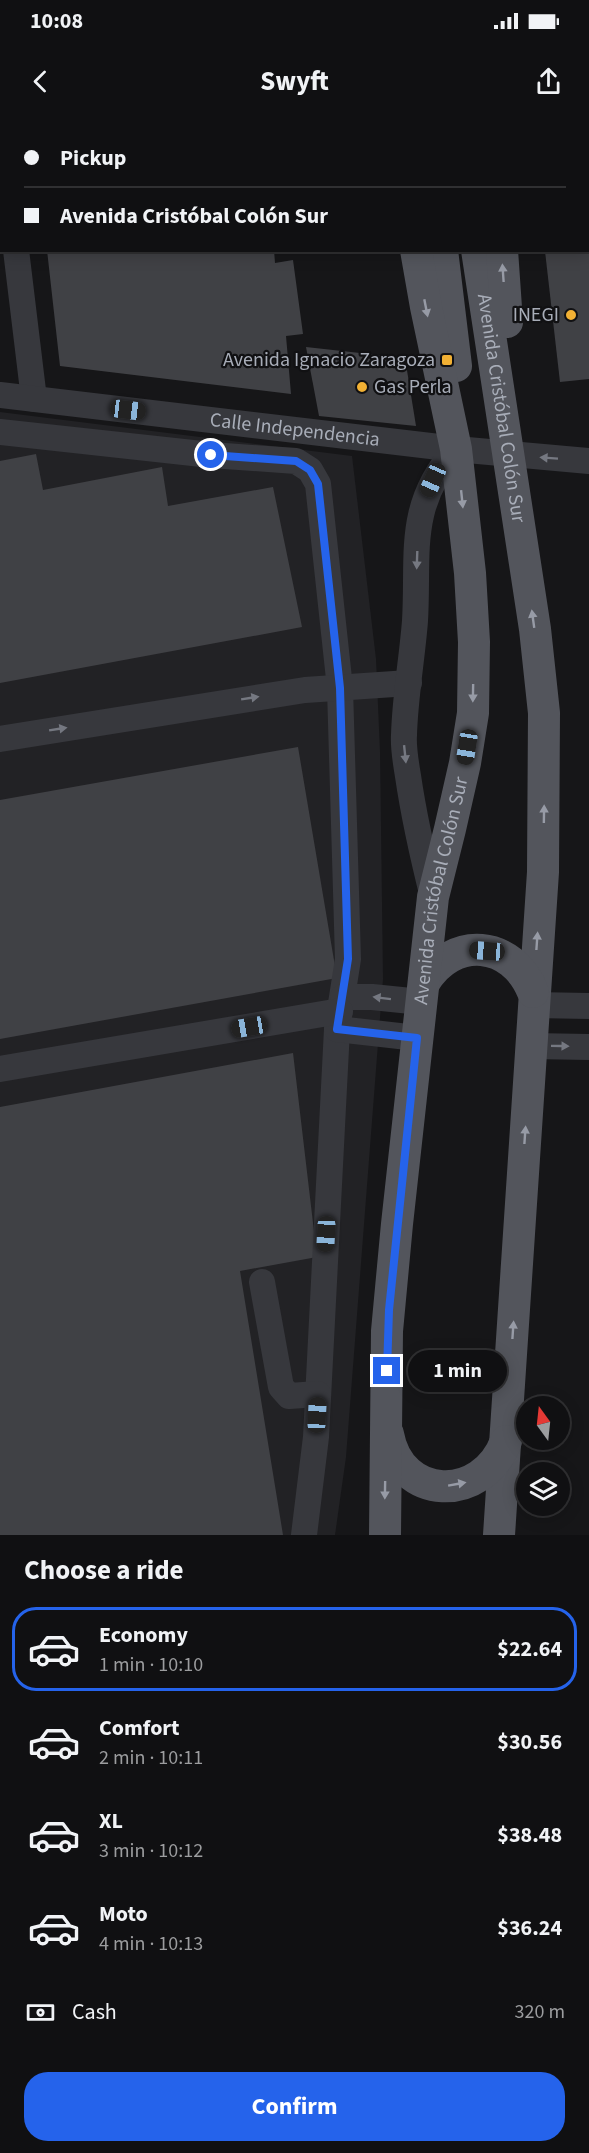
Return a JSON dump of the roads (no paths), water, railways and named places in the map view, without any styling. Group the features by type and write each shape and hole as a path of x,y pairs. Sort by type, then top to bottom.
{"main road":[{"name":"Avenida Cristóbal Colón Sur","path":"385,1535 387,1331 433,897 465,764 472,713 474,642 454,435 416,252"},
{"path":"442,252 457,375 454,435"},
{"name":"Avenida Cristóbal Colón Sur","path":"477,252 510,455 535,629 544,713 543,872 499,1535"},
{"path":"502,252 509,359 503,415"},
{"path":"422,993 430,972 450,956 474,950 500,954 511,961 528,980 533,999"},
{"path":"387,1430 396,1458 405,1469 416,1478 429,1484 444,1486 471,1481 483,1474 494,1465 506,1440"}],"street":[{"path":"16,252 34,399"},
{"name":"Calle Independencia","path":"0,395 454,435 510,455 589,461"},
{"path":"0,432 211,455 296,461 310,470 318,484 340,688 348,959 340,1012 316,1437 304,1535"},
{"path":"433,897 420,846 404,737 415,621 417,528 420,513 433,480 454,435"},
{"path":"0,739 305,690 409,683"},
{"path":"0,1069 340,1012 372,997 422,993"},
{"path":"533,999 589,1006"},
{"path":"340,1012 417,1038"},
{"path":"531,1046 589,1047"},
{"path":"262,1282 281,1387 289,1396 318,1394"}],"place":[{"name":"INEGI","path":"571,315"},
{"name":"Avenida Ignacio Zaragoza","path":"447,360"},
{"name":"Gas Perla","path":"362,387"}]}
